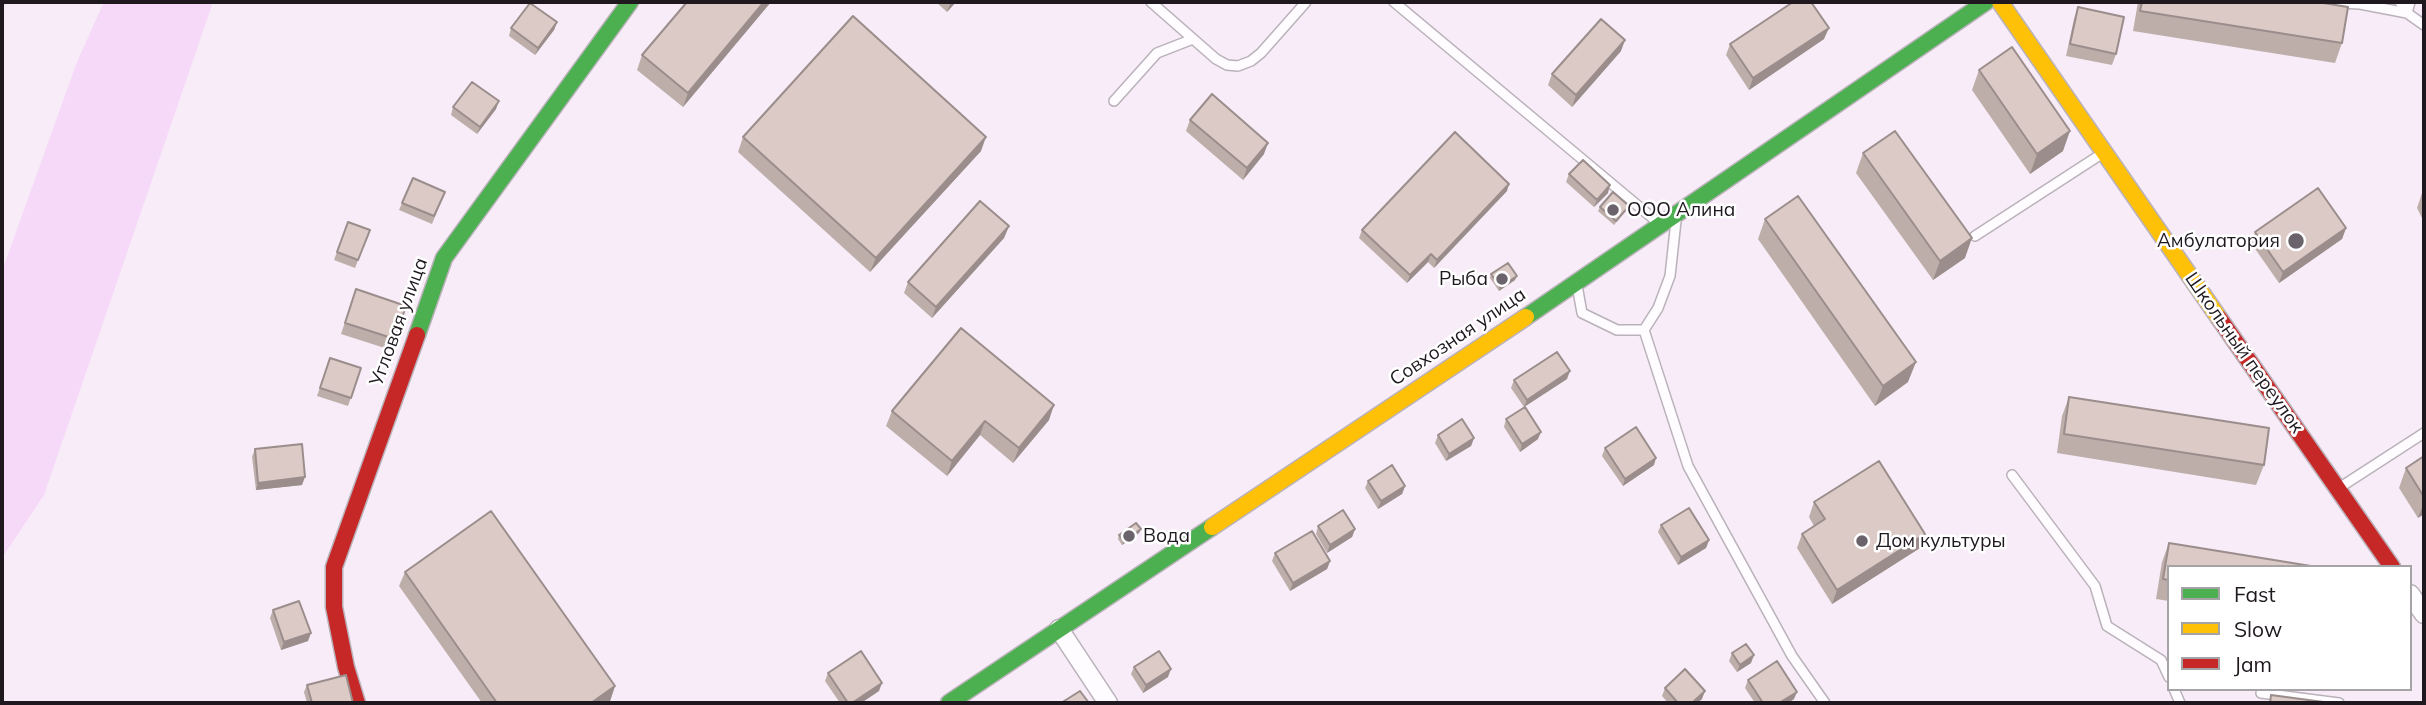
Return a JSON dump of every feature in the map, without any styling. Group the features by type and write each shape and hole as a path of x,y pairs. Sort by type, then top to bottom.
{"street":[{"name":"Угловая улица","path":"357,703 346,667 334,607 334,567 444,258 630,2"},
{"name":"Совхозная улица","path":"950,703 1662,226 1986,2"},
{"name":"Школьный переулок","path":"2000,2 2391,565"},
{"path":"2412,597 2424,614"},
{"path":"1059,629 1108,703"}],"lane":[{"path":"1151,2 1216,59 1227,65 1238,66 1261,53 1306,2"},
{"path":"1394,2 1662,226"},
{"path":"2320,2 2360,4 2407,13"},
{"path":"2400,2 2407,13 2424,25"},
{"path":"2407,13 2410,2"},
{"path":"1114,101 1157,53 1193,39"},
{"path":"1975,236 2104,152"},
{"path":"1644,330 1658,309 1670,276 1676,216"},
{"path":"1576,283 1582,313 1617,330 1644,330"},
{"path":"1644,330 1688,466 1792,656 1825,703"},
{"path":"2337,489 2424,433"},
{"path":"2012,475 2095,586 2107,626 2161,660 2167,673"},
{"path":"2261,693 2339,703"}],"shaded area":[{"path":"104,2 213,2 44,495 2,558 2,271 77,62"}],"building":[{"path":"687,2 764,2 688,93 642,55"},
{"path":"1793,2 1811,2 1829,28 1753,78 1730,44"},
{"path":"2142,2 2317,2 2348,7 2342,43 2140,11"},
{"path":"530,3 557,22 538,48 511,28"},
{"path":"2078,7 2124,17 2116,54 2070,44"},
{"path":"853,16 986,137 876,258 743,137"},
{"path":"1601,19 1625,40 1576,95 1552,74"},
{"path":"2012,47 2070,131 2037,154 1979,70"},
{"path":"472,82 499,101 480,127 453,107"},
{"path":"1212,94 1268,143 1247,168 1190,120"},
{"path":"1895,131 1972,238 1940,261 1863,153"},
{"path":"1455,132 1509,184 1437,260 1431,254 1410,275 1362,230"},
{"path":"1583,160 1610,185 1597,200 1569,174"},
{"path":"413,178 445,192 434,216 402,203"},
{"name":"Амбулатория","path":"2318,188 2346,228 2283,272 2255,232"},
{"name":"ООО Алина","path":"1613,192 1629,206 1616,221 1600,207"},
{"path":"1798,196 1916,362 1883,386 1765,219"},
{"path":"980,201 1009,226 936,307 908,282"},
{"path":"348,222 370,230 358,260 337,252"},
{"name":"Рыба","path":"1508,263 1517,276 1500,287 1491,274"},
{"path":"356,289 406,306 395,339 345,323"},
{"path":"961,328 1054,405 1019,448 985,421 952,461 892,411"},
{"path":"1557,352 1570,371 1527,400 1514,380"},
{"path":"330,358 361,368 351,398 320,388"},
{"path":"2069,397 2269,428 2264,465 2064,434"},
{"path":"1525,407 1541,432 1522,444 1506,419"},
{"path":"1462,419 1474,438 1449,454 1438,435"},
{"path":"1636,427 1656,458 1625,479 1605,448"},
{"path":"302,444 305,477 258,483 255,449"},
{"path":"2424,456 2424,497 2406,468"},
{"name":"Дом культуры","path":"1879,461 1925,534 1837,590 1802,534 1825,519 1814,502"},
{"path":"1392,465 1405,486 1381,501 1368,481"},
{"path":"1689,508 1709,540 1681,557 1661,525"},
{"path":"1343,510 1355,529 1330,545 1318,526"},
{"path":"491,511 615,686 591,703 497,703 405,572"},
{"path":"1136,523 1141,529 1124,541 1119,535"},
{"path":"1312,531 1330,561 1293,583 1275,553"},
{"path":"2169,543 2305,565 2167,565 2167,580 2163,579"},
{"path":"299,601 311,633 284,642 273,610"},
{"path":"1746,644 1754,655 1740,665 1732,653"},
{"path":"861,651 882,683 848,703 828,673"},
{"path":"1159,651 1171,669 1146,685 1134,667"},
{"path":"1777,661 1797,692 1779,703 1763,703 1748,680"},
{"path":"1685,669 1705,691 1692,703 1678,703 1665,688"},
{"path":"346,675 353,703 312,703 307,685"},
{"path":"1080,691 1089,703 1061,703"},
{"path":"2271,695 2331,703 2270,703"}],"traffic: fast":[{"path":"417,335 444,258 630,2"},
{"path":"1526,317 1986,2"},
{"path":"949,703 1212,527"}],"traffic: slow":[{"path":"2000,2 2219,318"},
{"path":"1212,527 1526,317"}],"traffic: jam":[{"path":"2219,318 2391,565"},
{"path":"357,703 346,667 334,607 334,567 417,335"}],"place":[{"name":"ООО Алина","path":"1613,210"},
{"name":"Амбулатория","path":"2296,241"},
{"name":"Рыба","path":"1502,279"},
{"name":"Вода","path":"1129,536"},
{"name":"Дом культуры","path":"1862,541"}]}
